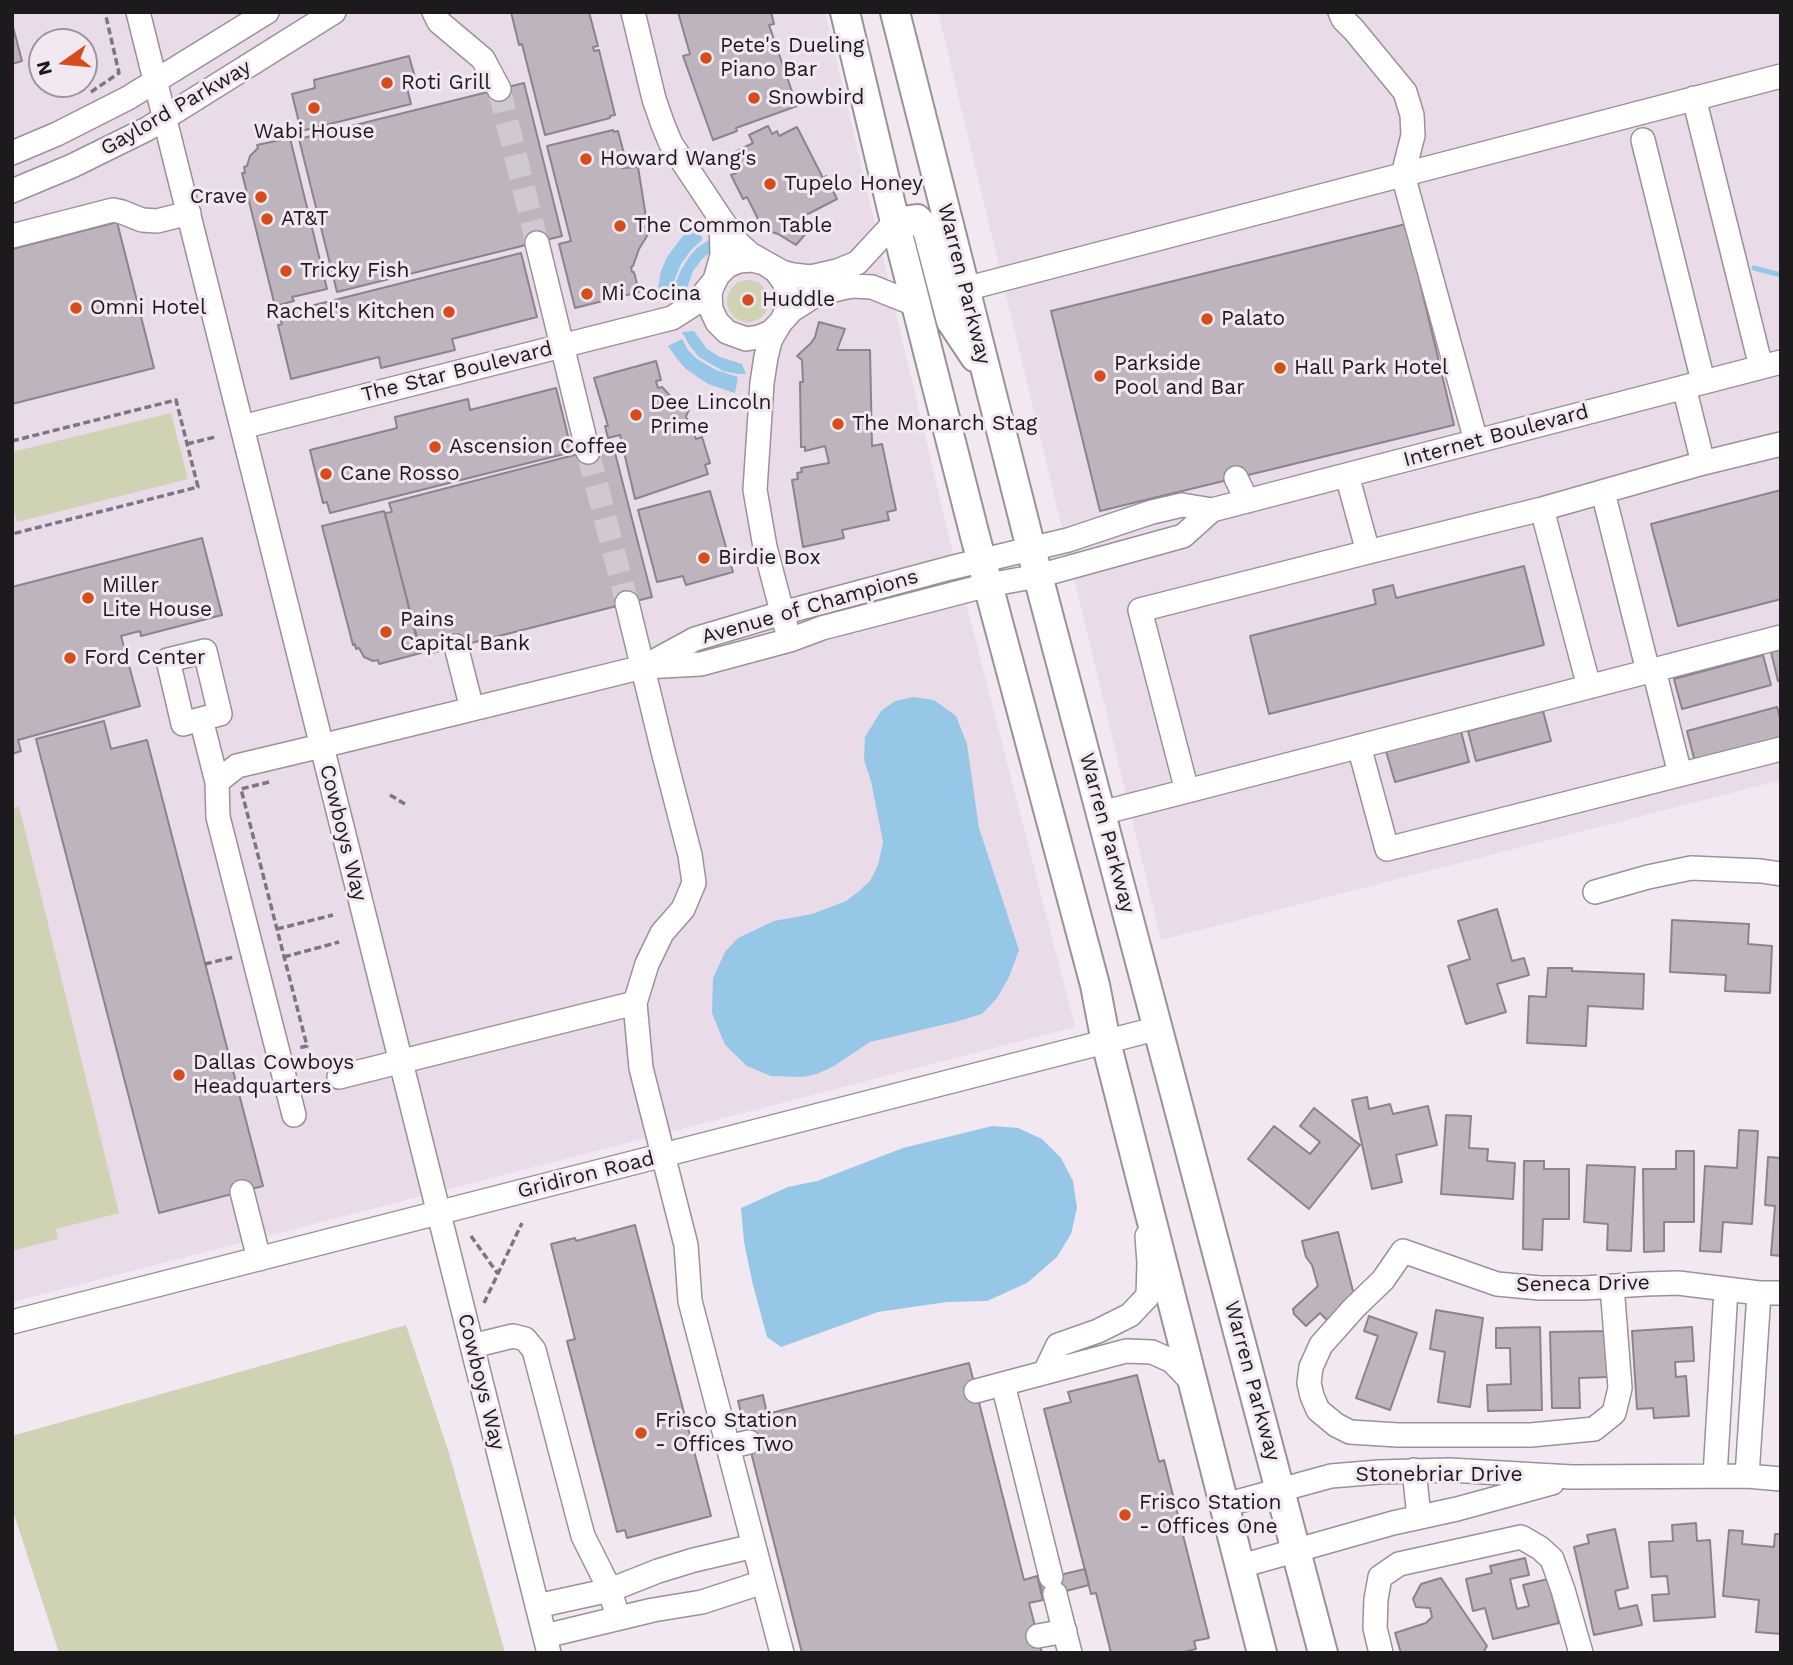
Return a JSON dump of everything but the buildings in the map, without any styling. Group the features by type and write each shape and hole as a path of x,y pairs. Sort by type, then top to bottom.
{"main road":[{"path":"845,12 895,222 1017,698 1095,985 1106,1042 1262,1653"},
{"name":"Warren Parkway","path":"895,12 1038,576 1323,1653"},
{"path":"895,222 917,219 927,229 951,321 987,374"}],"street":[{"name":"Cowboys Way","path":"138,12 547,1644"},
{"name":"Gaylord Parkway","path":"12,153 93,117 267,12"},
{"name":"Gaylord Parkway","path":"12,191 110,149 334,12"},
{"path":"434,12 439,22 483,59 499,89"},
{"path":"633,12 654,99 663,125 681,160 743,248 771,267 780,276 786,289 788,303 768,348 762,383 755,490 763,538 790,640"},
{"path":"1340,12 1405,92 1412,115 1413,135 1403,175 1476,441"},
{"path":"965,289 1781,76"},
{"path":"1694,98 1771,364"},
{"path":"1643,140 1693,384 1703,463"},
{"path":"12,236 113,210 142,220 157,221 189,214"},
{"path":"721,219 722,255 710,294 711,309 717,322 742,345 762,383"},
{"path":"727,332 746,339 771,332 792,310 817,294 837,271 857,263 895,222"},
{"path":"537,243 588,452"},
{"path":"715,281 722,270 733,263 746,260 764,263 793,275 811,277 825,283 872,287 917,305"},
{"name":"The Star Boulevard","path":"242,427 672,318 697,302 715,281"},
{"name":"The Star Boulevard","path":"672,318 705,322 727,332"},
{"name":"Internet Boulevard","path":"985,573 1032,549 1068,540 1151,506 1182,505 1212,510 1771,364"},
{"path":"1188,791 1140,610 1542,509 1703,463 1781,444"},
{"path":"1347,475 1368,552"},
{"path":"1236,478 1247,501"},
{"path":"1603,492 1679,774"},
{"path":"1542,509 1589,687"},
{"name":"Internet Boulevard","path":"985,573 1038,576 1183,536 1212,510"},
{"name":"Avenue of Champions","path":"643,667 695,639 782,613 985,573"},
{"name":"Avenue of Champions","path":"217,782 237,766 643,667 701,664 790,640 985,573"},
{"path":"627,603 691,855 694,883 683,909 662,933 646,964 635,1003 641,1068 686,1245 690,1301 738,1445 754,1546 782,1653"},
{"path":"1101,813 1781,637"},
{"path":"456,646 472,709"},
{"path":"201,719 217,782 218,817 294,1115"},
{"path":"1359,746 1387,849 1781,749"},
{"path":"1595,892 1691,868 1781,874"},
{"path":"339,1077 635,1003"},
{"name":"Gridiron Road","path":"12,1322 1159,1028"},
{"path":"1045,1372 1058,1345 1098,1331 1130,1315 1148,1296 1149,1263 1142,1181"},
{"path":"242,1192 259,1259"},
{"name":"Seneca Drive","path":"1612,1286 1620,1388 1614,1413 1594,1429 1531,1435 1398,1435 1350,1432 1336,1425 1318,1410 1312,1396 1309,1383 1311,1367 1321,1345 1383,1280 1403,1251 1497,1284 1540,1288 1678,1283 1770,1293 1747,1476"},
{"path":"1714,1476 1726,1289"},
{"path":"472,1346 513,1336 525,1339 534,1350 583,1536 610,1590 618,1618"},
{"path":"976,1391 1126,1351 1150,1352 1172,1361 1194,1385"},
{"path":"1003,1384 1067,1642 1038,1636"},
{"path":"1414,1471 1419,1517"},
{"name":"Stonebriar Drive","path":"1225,1505 1331,1476 1414,1471 1572,1478 1747,1476 1781,1479"},
{"name":"Stonebriar Drive","path":"1241,1566 1572,1478"},
{"path":"1381,1653 1375,1628 1380,1577 1399,1564 1521,1537 1552,1559 1581,1653"},
{"path":"537,1606 610,1590 670,1567 754,1546"},
{"path":"547,1644 618,1618 702,1601 763,1582"}],"path":[{"path":"98,87 119,73 105,12"},
{"path":"12,441 176,400 198,487 12,534"},
{"path":"187,444 215,437"},
{"path":"275,780 240,789 307,1046 278,1054"},
{"path":"390,795 405,804"},
{"path":"277,929 333,915"},
{"path":"284,957 339,942"},
{"path":"483,1305 522,1223"},
{"path":"471,1236 498,1273"}],"shaded area":[{"path":"12,12 825,12 947,529 1075,1027 12,1302"},
{"path":"938,12 1781,12 1781,780 1161,940"}],"green space":[{"path":"748,280 763,286 769,301 763,316 748,322 733,316 727,301 733,286"},
{"path":"171,413 188,479 17,522 12,504 12,452"},
{"path":"19,806 119,1213 56,1229 58,1239 12,1251 12,808"},
{"path":"406,1325 449,1453 505,1653 59,1653 12,1508 12,1436"}],"water":[{"path":"694,226 703,239 681,264 674,281 671,300 656,299 661,271 667,257"},
{"path":"712,238 713,250 693,271 685,301 676,305 676,282 680,272 698,247"},
{"path":"694,331 707,349 720,357 742,364 746,374 723,371 699,357 682,332"},
{"path":"682,339 697,359 716,370 738,377 735,393 708,384 686,369 668,346"},
{"path":"914,697 934,700 956,716 967,744 979,828 1019,950 1009,977 997,998 982,1014 870,1042 817,1074 803,1077 771,1076 747,1066 725,1045 712,1013 713,978 725,952 738,938 774,921 812,914 846,901 870,881 878,865 883,842 864,760 865,737 881,711 895,701"},
{"path":"992,1126 1018,1128 1042,1139 1061,1158 1073,1181 1077,1208 1071,1234 1057,1257 1027,1283 987,1301 947,1302 878,1312 781,1347 767,1337 744,1242 741,1208 788,1187 817,1181 903,1148"}],"waterway":[{"path":"1754,268 1781,275"}],"tunnel":[{"path":"499,89 537,243"},
{"path":"588,452 627,603"}],"place":[{"name":"Pete's Dueling Piano Bar","path":"706,58"},
{"name":"Roti Grill","path":"387,83"},
{"name":"Snowbird","path":"754,98"},
{"name":"Wabi House","path":"314,108"},
{"name":"Howard Wang's","path":"586,159"},
{"name":"Tupelo Honey","path":"770,184"},
{"name":"Crave","path":"261,197"},
{"name":"AT&T","path":"267,219"},
{"name":"The Common Table","path":"620,226"},
{"name":"Tricky Fish","path":"286,271"},
{"name":"Mi Cocina","path":"587,294"},
{"name":"Huddle","path":"748,300"},
{"name":"Omni Hotel","path":"76,308"},
{"name":"Rachel's Kitchen","path":"449,312"},
{"name":"Palato","path":"1207,319"},
{"name":"Hall Park Hotel","path":"1280,368"},
{"name":"Parkside Pool and Bar","path":"1100,376"},
{"name":"Dee Lincoln Prime","path":"636,415"},
{"name":"The Monarch Stag","path":"838,424"},
{"name":"Ascension Coffee","path":"435,447"},
{"name":"Cane Rosso","path":"326,474"},
{"name":"Birdie Box","path":"704,558"},
{"name":"Miller Lite House","path":"88,598"},
{"name":"Pains Capital Bank","path":"386,632"},
{"name":"Ford Center","path":"70,658"},
{"name":"Dallas Cowboys Headquarters","path":"179,1075"},
{"name":"Frisco Station - Offices Two","path":"641,1433"},
{"name":"Frisco Station - Offices One","path":"1125,1515"}]}
